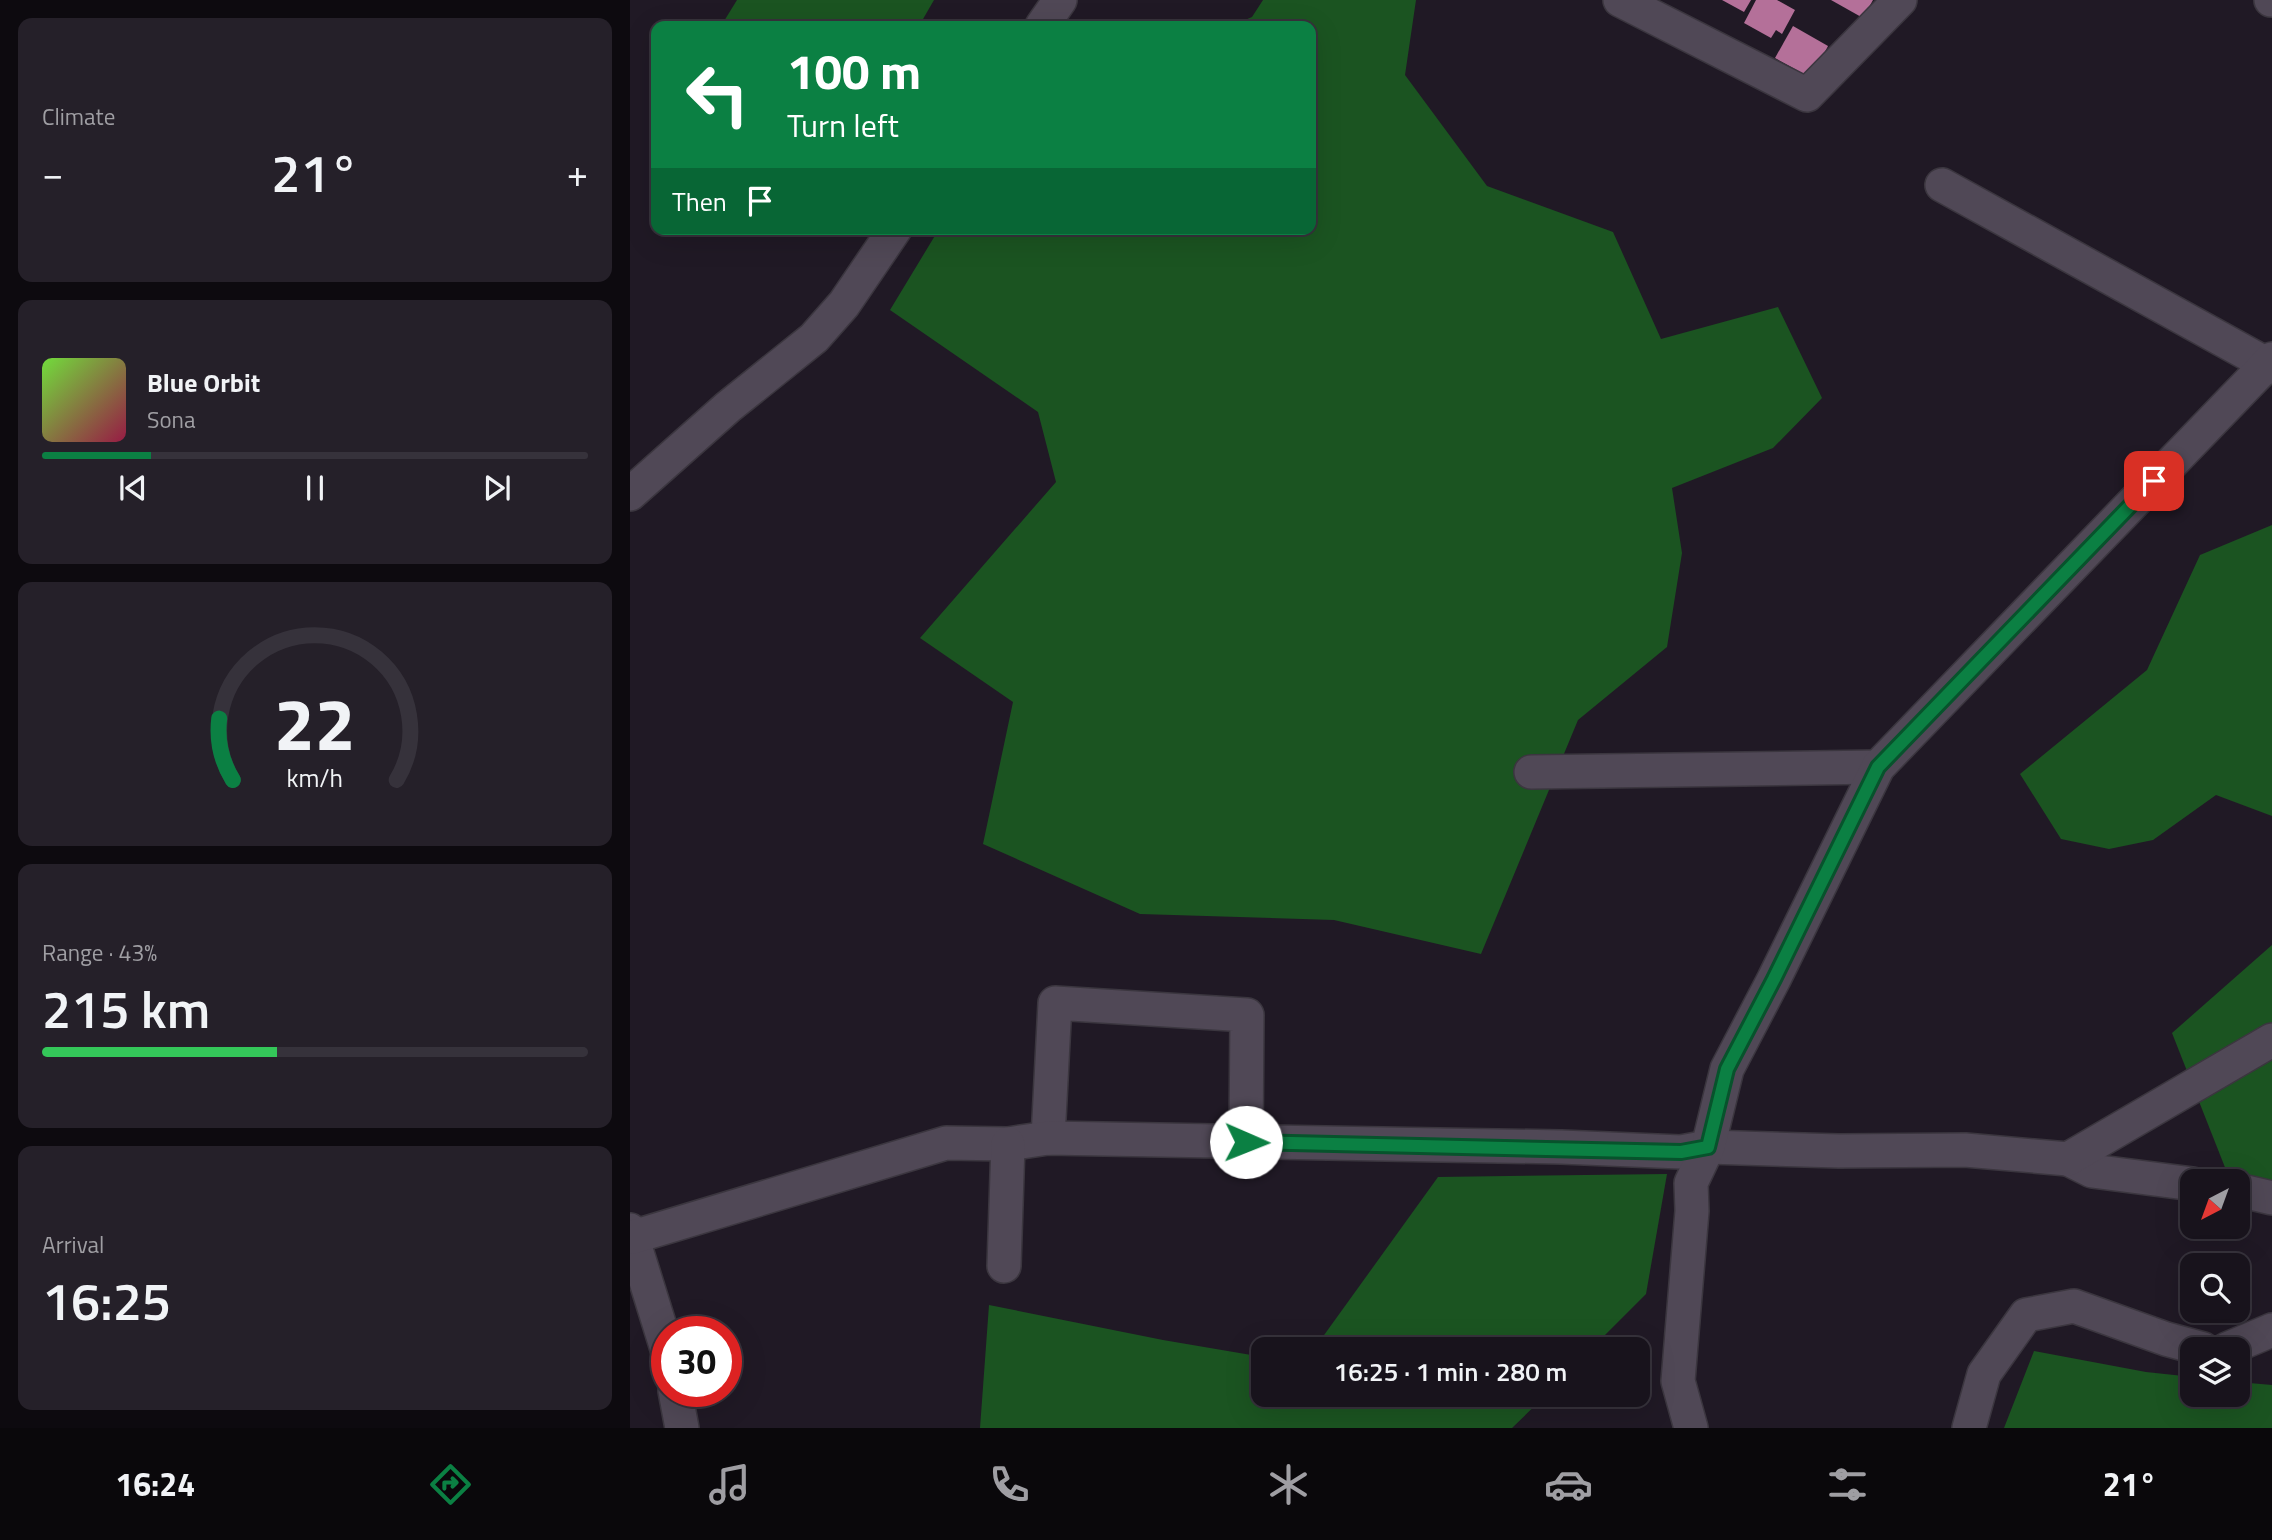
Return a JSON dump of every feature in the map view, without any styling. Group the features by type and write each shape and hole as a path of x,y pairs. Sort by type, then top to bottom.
{"street":[{"path":"1045,21 1060,0"},
{"path":"1620,0 1807,95 1900,0"},
{"path":"1690,1427 1678,1381 1692,1211 1691,1183 1708,1147 1727,1069 1878,767 2271,363 1942,185"},
{"path":"630,494 728,407 814,338 844,304 891,235"},
{"path":"1531,772 1878,767"},
{"path":"1048,1139 1055,1003 1247,1016 1246,1142"},
{"path":"2068,1159 2272,1040"},
{"path":"657,1316 631,1233 946,1143 1008,1144 1048,1139 1681,1152 1708,1147 1839,1152 1965,1150 2068,1159 2092,1171 2180,1182"},
{"path":"1004,1266 1008,1144"},
{"path":"2250,1193 2272,1198"},
{"path":"1969,1428 1984,1374 2026,1315 2074,1306 2180,1343"},
{"path":"2250,1339 2272,1330"},
{"path":"678,1407 682,1428"}],"green space":[{"path":"737,0 934,0 922,21 724,21"},
{"path":"1263,0 1416,0 1405,75 1487,186 1613,232 1661,339 1778,307 1822,398 1773,448 1672,488 1682,553 1667,647 1578,720 1481,954 1334,920 1140,914 983,844 1013,702 920,638 1056,482 1038,412 890,310 935,235 1316,235 1316,21 1243,21 1252,17"},
{"path":"2272,525 2272,816 2216,795 2153,840 2109,849 2061,839 2020,774 2147,670 2200,555"},
{"path":"2272,945 2272,1190 2250,1182 2250,1169 2226,1169 2172,1033"},
{"path":"1667,1174 1646,1294 1603,1337 1323,1337 1438,1177"},
{"path":"989,1305 1251,1355 1251,1407 1534,1407 1512,1428 980,1428"},
{"path":"2034,1351 2180,1376 2180,1407 2250,1407 2250,1383 2272,1385 2272,1428 2004,1428"}],"building":[{"path":"1722,0 1751,0 1744,12"},
{"path":"1756,0 1777,0 1795,10 1782,34 1776,30 1771,38 1744,23"},
{"path":"1831,0 1873,0 1863,18"},
{"path":"1793,26 1828,46 1811,78 1775,58"}],"route":[{"path":"1246,1142 1562,1147 1681,1152 1708,1147 1727,1069 1878,767 2154,481"}]}
